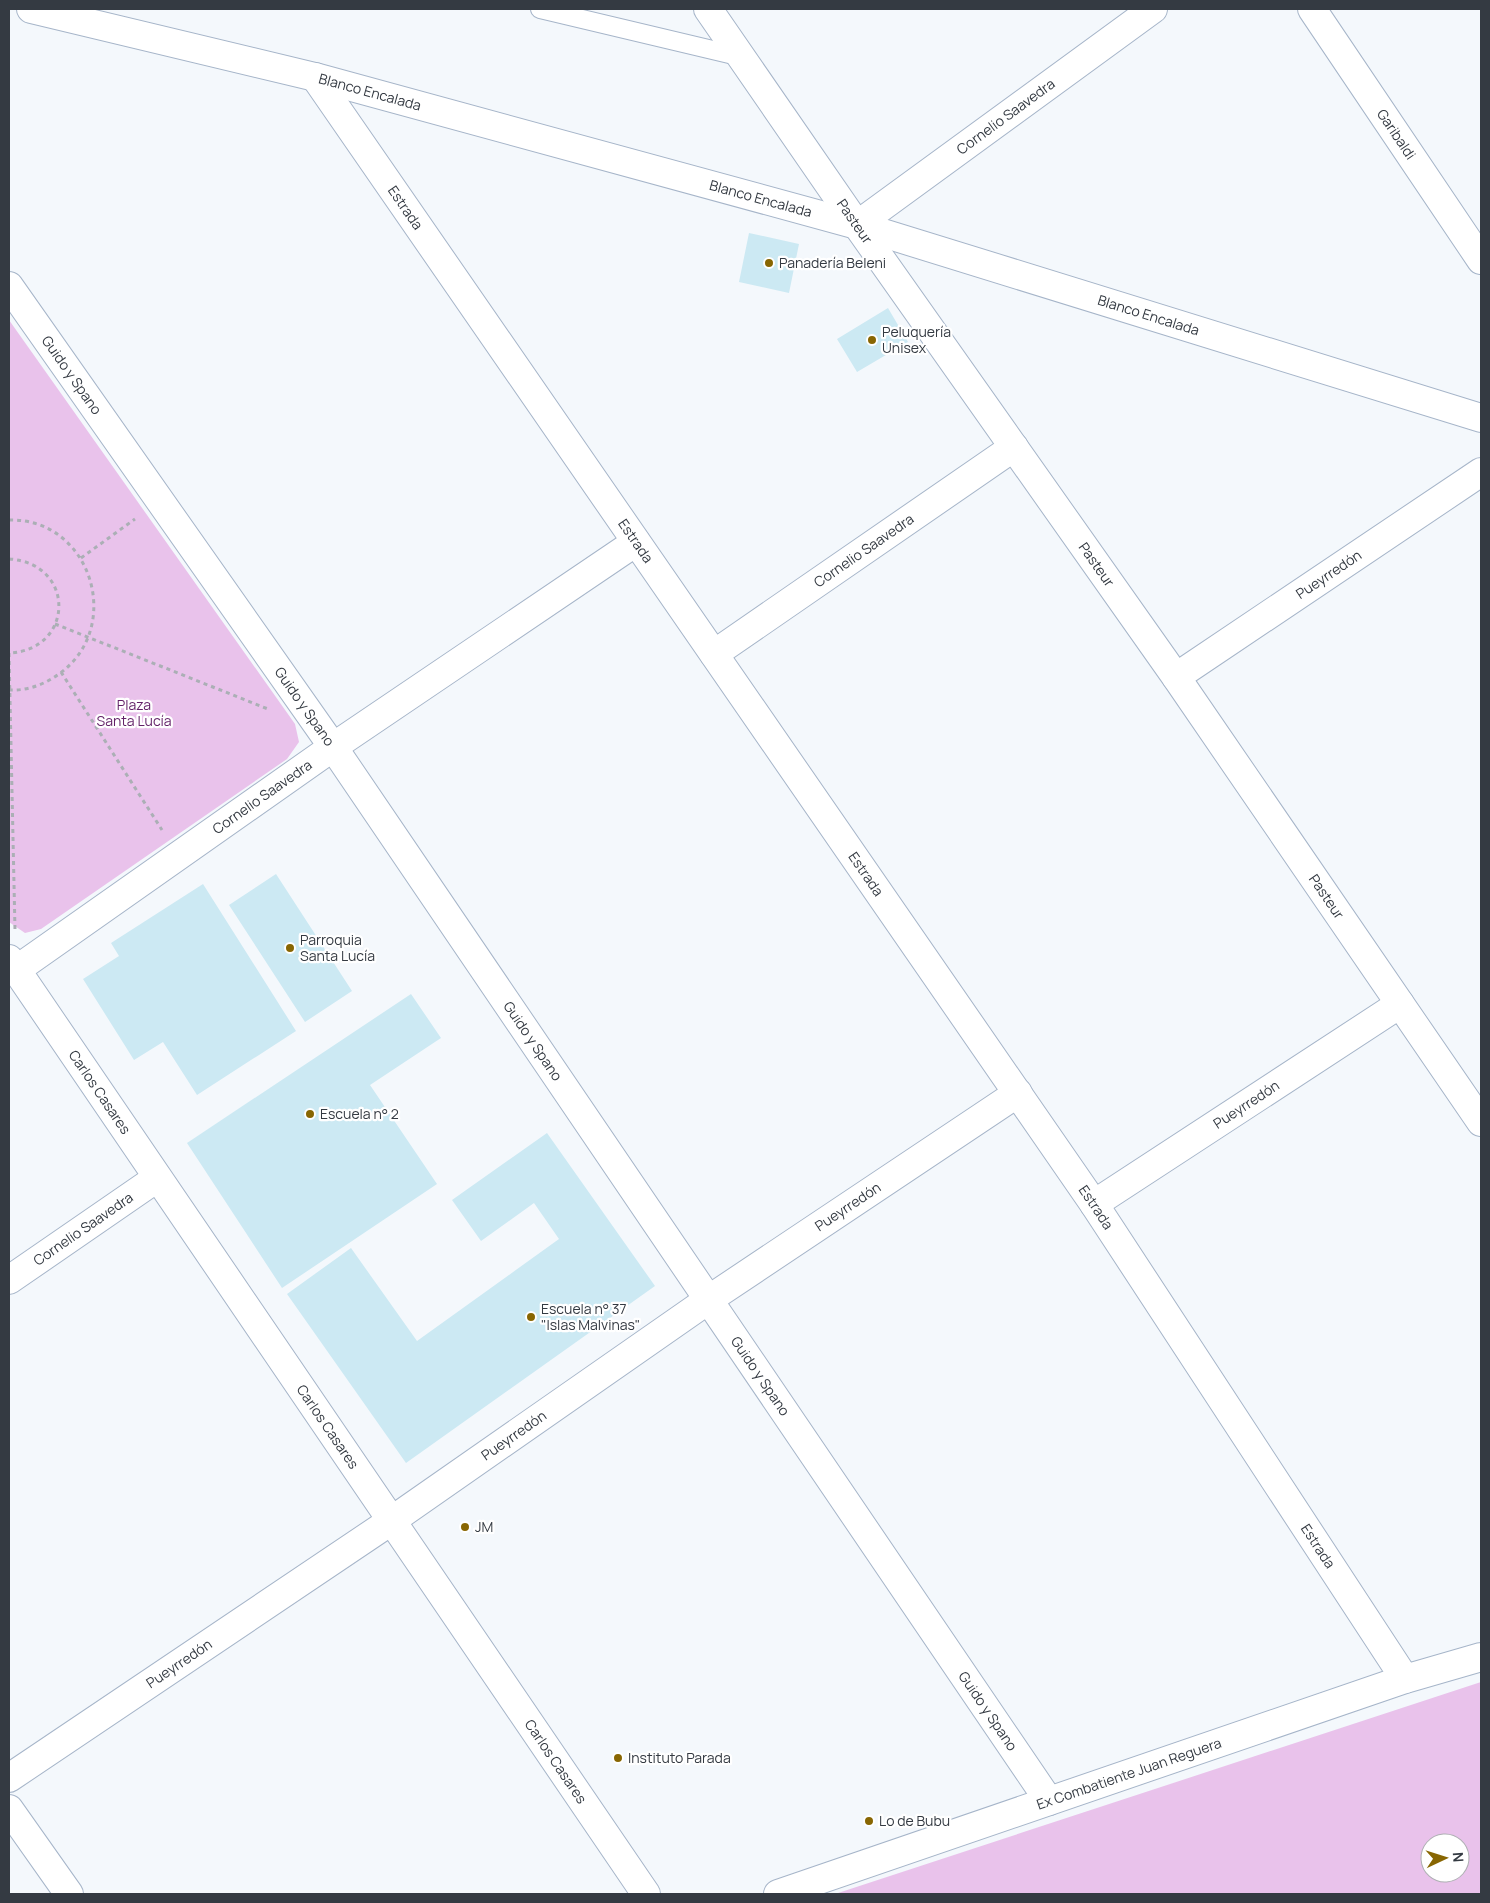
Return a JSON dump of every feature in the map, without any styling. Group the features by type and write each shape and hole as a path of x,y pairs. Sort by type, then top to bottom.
{"street":[{"name":"Blanco Encalada","path":"31,9 315,77 856,225 1481,418"},
{"name":"Pasteur","path":"708,9 856,225 1176,677 1481,1122"},
{"name":"Cornelio Saavedra","path":"856,225 1153,9"},
{"name":"Garibaldi","path":"1312,9 1481,260"},
{"name":"Estrada","path":"315,77 1094,1204 1405,1679"},
{"name":"Guido y Spano","path":"9,286 333,747 1049,1801"},
{"name":"Cornelio Saavedra","path":"714,654 1014,447"},
{"name":"Pueyrredón","path":"1176,677 1481,472"},
{"name":"Cornelio Saavedra","path":"12,965 179,856 333,747 636,542"},
{"name":"Carlos Casares","path":"12,965 646,1894"},
{"name":"Pueyrredón","path":"1094,1204 1400,1004"},
{"name":"Pueyrredón","path":"9,1778 391,1521 708,1300 1018,1093"},
{"name":"Cornelio Saavedra","path":"9,1280 158,1178"},
{"name":"Ex Combatiente Juan Reguera","path":"778,1894 1405,1679 1481,1657"},
{"path":"9,1809 69,1894"}],"lane":[{"path":"540,9 742,57"}],"path":[{"path":"81,558 160,501"},
{"path":"9,520 38,524 63,538 81,558 93,585 94,615 88,637 70,666 46,683 18,691 10,690"},
{"path":"9,559 22,560 37,565 48,575 56,588 59,604 55,624 40,644 25,651 9,653 12,965"},
{"path":"55,624 276,712"},
{"path":"61,672 179,856"}],"green space":[{"name":"Plaza Santa Lucía","path":"9,320 295,724 299,742 287,759 41,929 25,933 9,922"},
{"path":"1481,1682 1481,1894 835,1894"}],"building":[{"name":"Panadería Beleni","path":"749,233 799,244 789,293 739,282"},
{"name":"Peluquería Unisex","path":"888,308 908,342 857,372 837,339"},
{"name":"Parroquia Santa Lucía","path":"276,874 352,991 305,1022 229,905"},
{"path":"203,884 296,1031 197,1095 163,1042 134,1060 83,979 119,956 111,943"},
{"name":"Escuela n° 2","path":"411,994 441,1038 370,1085 437,1184 282,1288 187,1143"},
{"name":"Escuela n° 37 \"Islas Malvinas\"","path":"547,1133 655,1286 406,1463 287,1294 351,1248 417,1341 559,1239 534,1203 481,1241 452,1200"}],"place":[{"name":"Panadería Beleni","path":"769,263"},
{"name":"Peluquería Unisex","path":"872,340"},
{"name":"Parroquia Santa Lucía","path":"290,948"},
{"name":"Escuela n° 2","path":"310,1114"},
{"name":"Escuela n° 37 \"Islas Malvinas\"","path":"531,1317"},
{"name":"JM","path":"465,1527"},
{"name":"Instituto Parada","path":"618,1758"},
{"name":"Lo de Bubu","path":"869,1821"}]}
